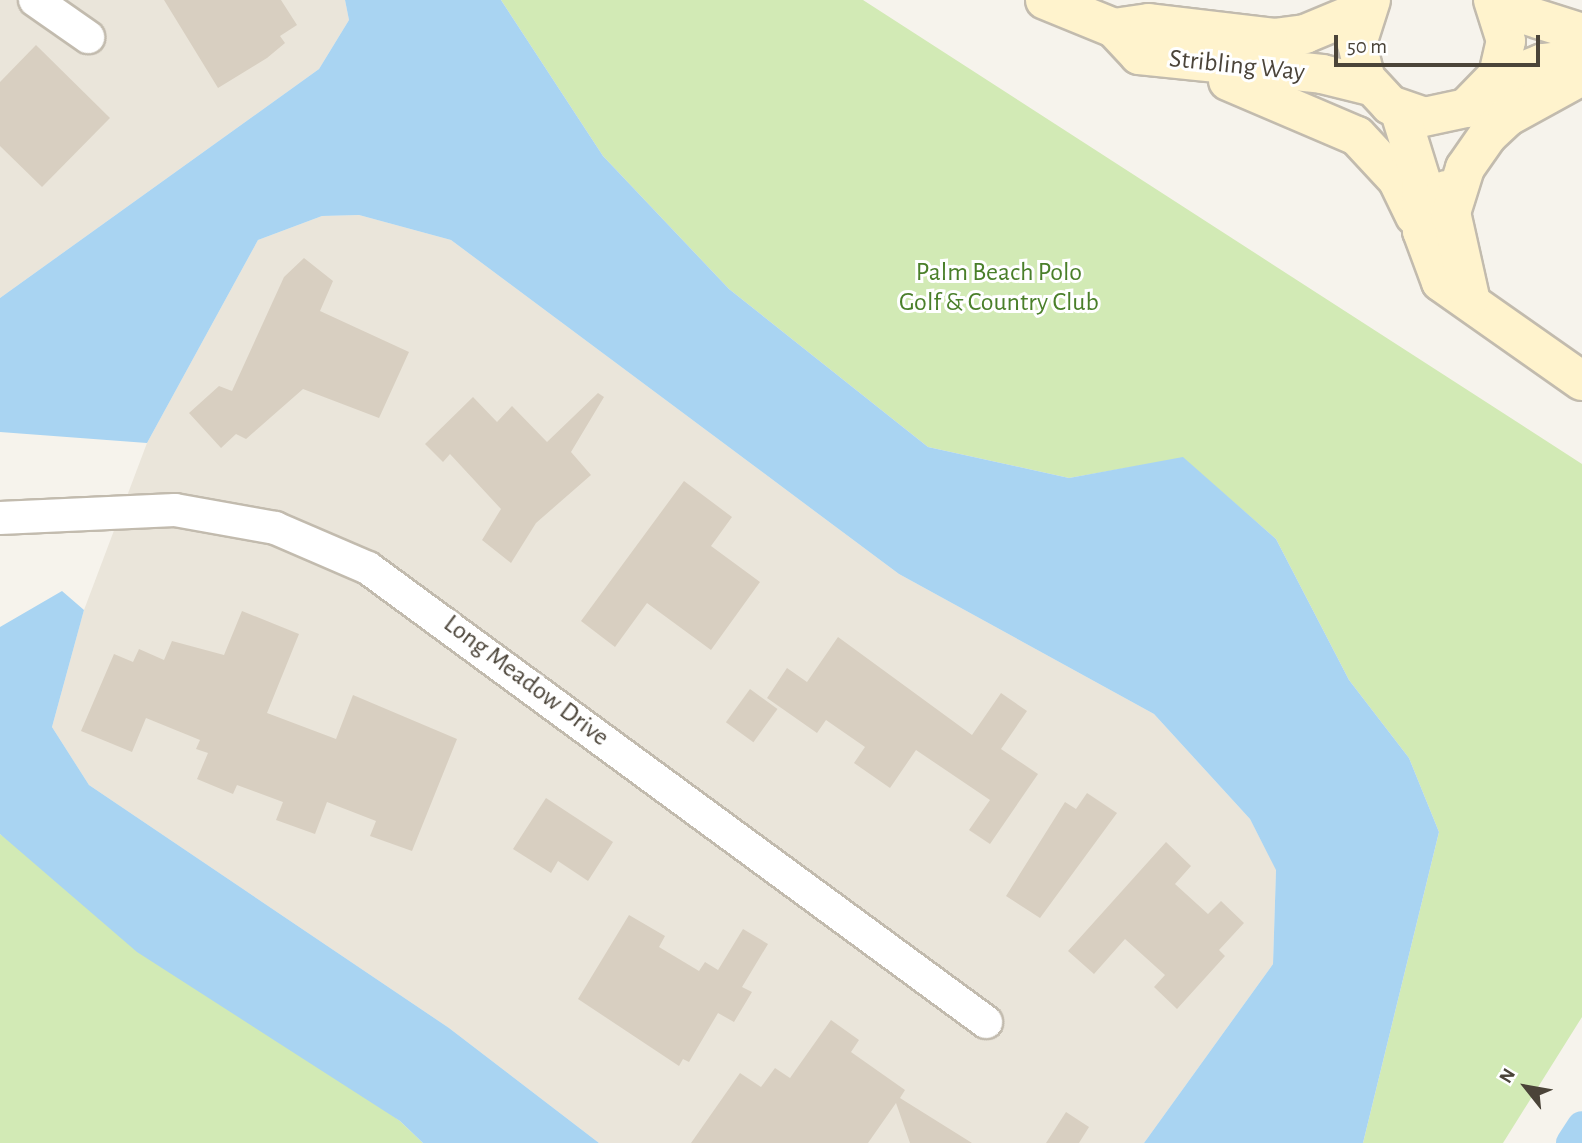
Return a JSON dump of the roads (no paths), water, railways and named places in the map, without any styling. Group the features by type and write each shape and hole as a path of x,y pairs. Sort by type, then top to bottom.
{"street":[{"path":"36,0 88,37"},
{"name":"Stribling Way","path":"1045,0 1114,28 1139,55 1322,74 1433,117 1480,95"},
{"path":"1495,3 1582,33"},
{"path":"1436,223 1446,164 1506,41 1495,3"},
{"path":"1368,4 1357,44 1385,98 1421,180 1436,223 1470,297 1487,317 1582,381"},
{"name":"Stribling Way","path":"1114,28 1149,23 1274,38 1305,34 1368,4"},
{"path":"1160,58 1337,122 1397,179 1436,223"},
{"path":"1480,95 1543,63 1582,58"},
{"path":"1436,223 1465,168 1488,135 1507,117 1582,76"},
{"name":"Long Meadow Drive","path":"0,518 175,510 275,528 356,562 986,1022"}],"water":[{"path":"345,0 501,0 603,156 729,289 928,447 1069,478 1183,457 1276,539 1349,680 1409,758 1439,832 1363,1143 1144,1143 1273,964 1276,870 1250,819 1154,714 899,574 451,240 359,215 322,216 258,240 147,443 0,432 0,298 319,69 349,20"},
{"path":"62,591 84,610 52,727 89,785 449,1028 599,1143 423,1143 400,1121 137,952 0,834 0,627"}],"waterway":[{"path":"1571,1143 1582,1126"}],"park label":[{"name":"Palm Beach Polo Golf & Country Club","path":"999,288"}]}
